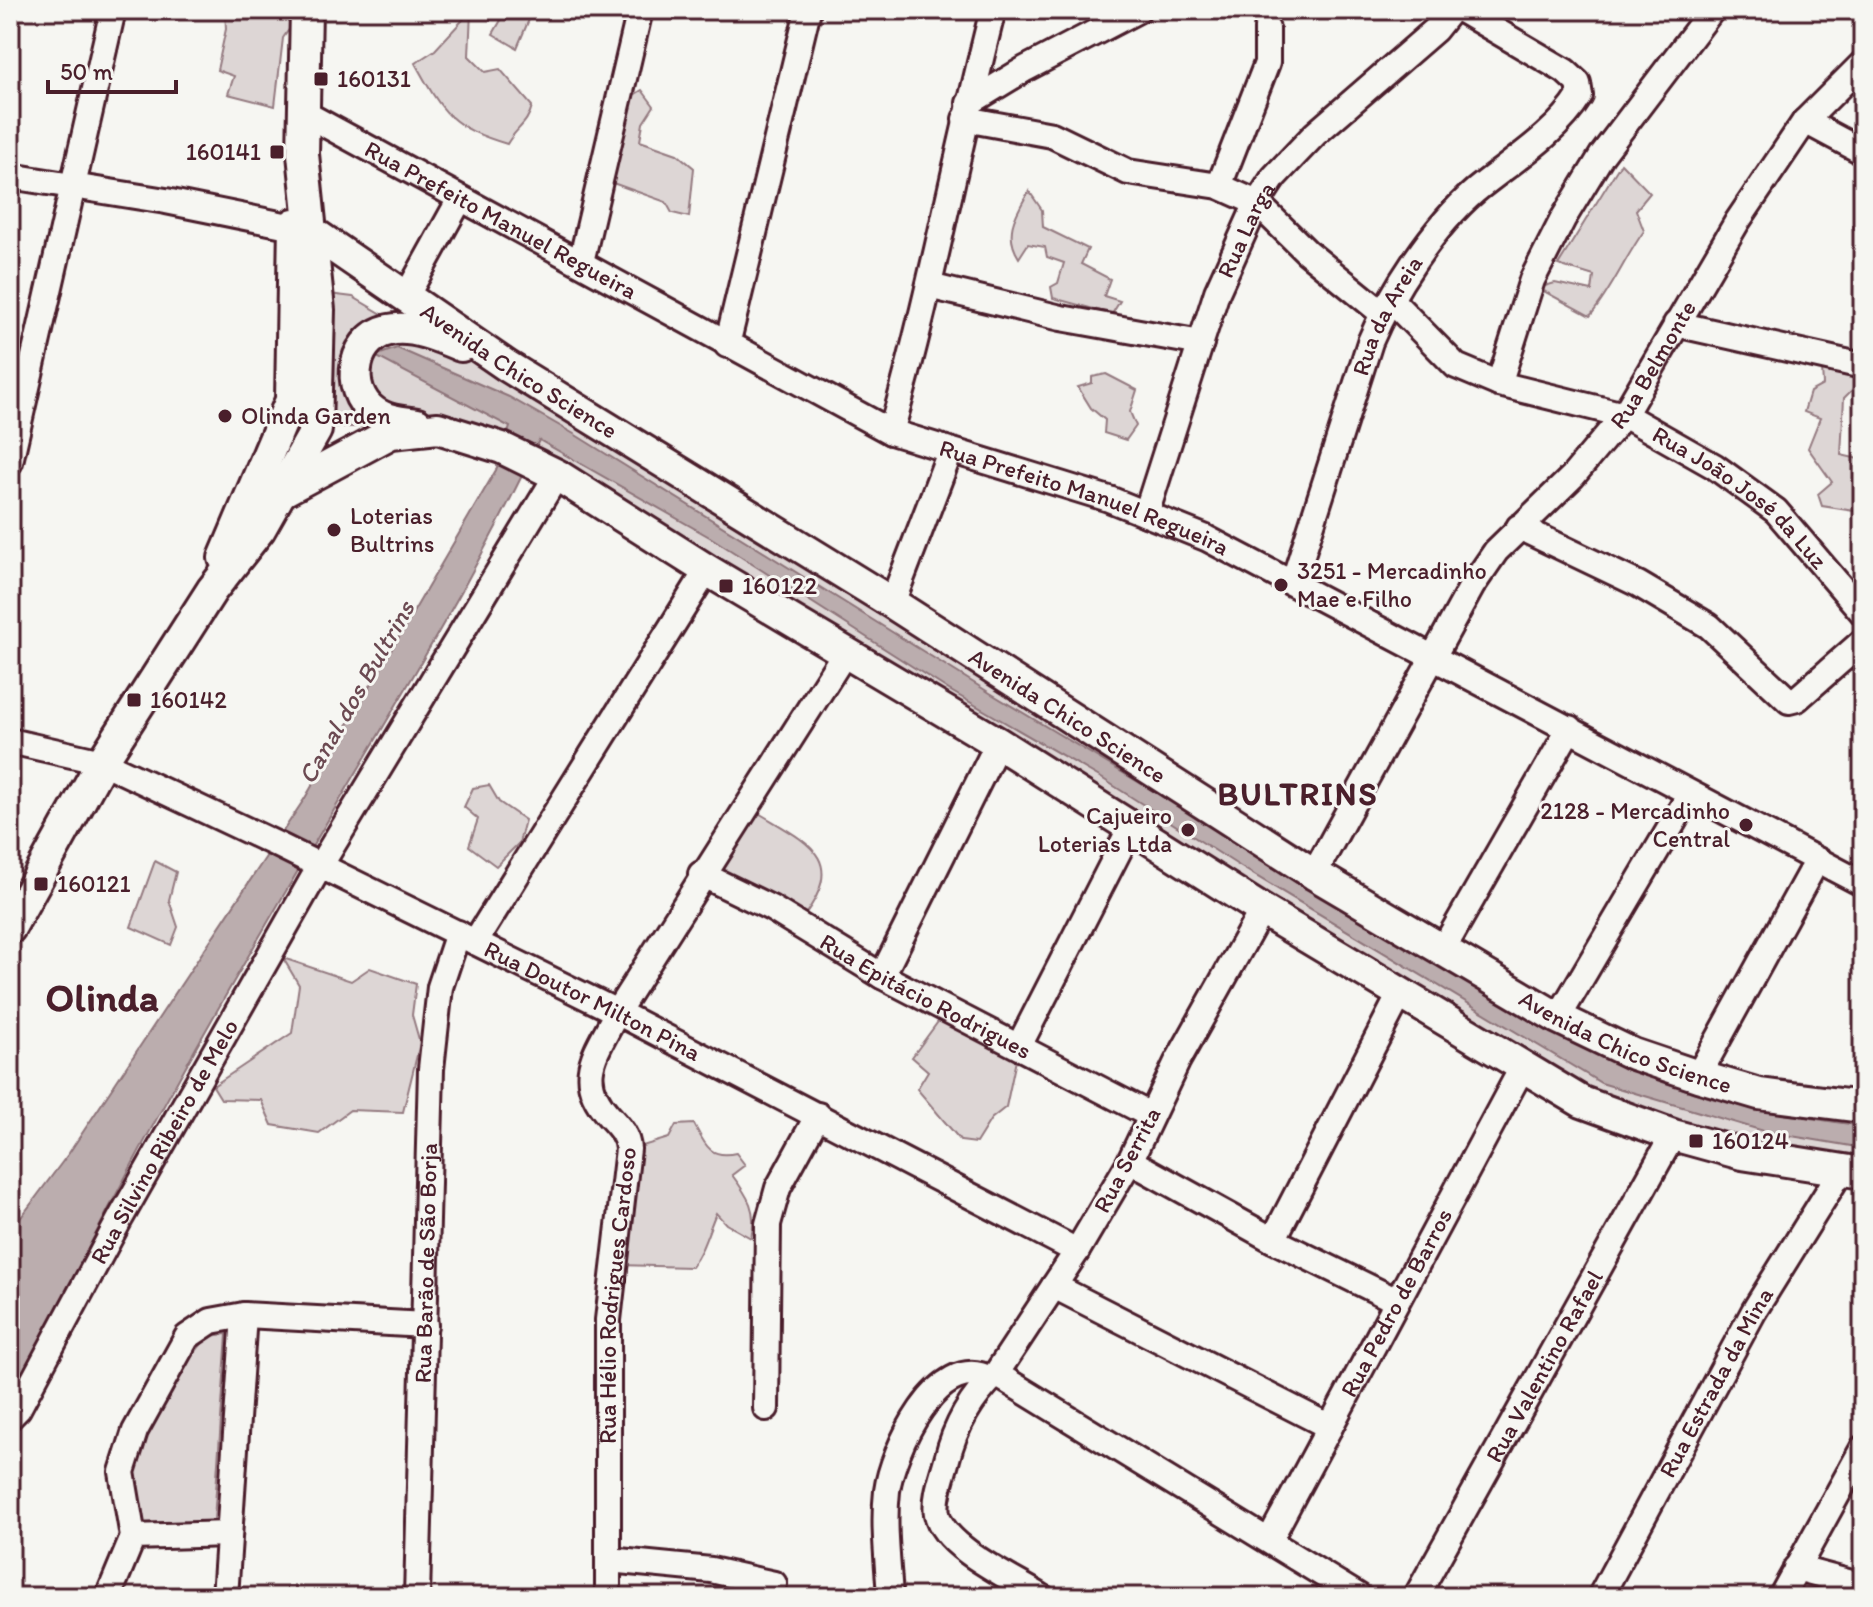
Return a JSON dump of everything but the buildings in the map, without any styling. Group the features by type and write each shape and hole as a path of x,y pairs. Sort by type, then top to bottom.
{"main road":[{"path":"212,590 291,400 303,230 306,10"},
{"path":"10,928 102,762 212,590 248,548 285,490 316,430 319,310 303,230"},
{"name":"Avenida Chico Science","path":"303,230 407,295 507,366 892,603 1314,874 1558,1018 1633,1054 1759,1094 1863,1107"},
{"path":"507,366 428,334 399,329 373,338 359,354 354,374 366,402 386,418 438,428 502,448 545,468 707,570 998,743 1262,910 1582,1102 1673,1135 1742,1154 1852,1172"},
{"path":"291,400 301,417 316,430 391,433 438,428"},
{"path":"285,490 391,433"}],"street":[{"path":"10,462 113,10"},
{"path":"581,262 640,10"},
{"path":"727,345 808,10"},
{"path":"891,432 929,286 967,111 993,10"},
{"path":"967,111 1025,69 1138,10"},
{"name":"Rua Larga","path":"1146,514 1217,292 1257,203 1274,177 1315,134 1435,30 1451,10"},
{"name":"Rua da Areia","path":"1293,583 1370,342 1387,307 1454,212 1575,104 1580,89 1565,71 1461,10"},
{"path":"1499,384 1532,280 1563,219 1602,155 1648,99 1709,11"},
{"path":"1219,186 1267,63 1267,29"},
{"name":"Rua Belmonte","path":"1434,660 1472,586 1519,527 1573,476 1624,415 1676,324 1805,121 1863,63"},
{"path":"967,111 1052,135 1128,172 1219,186 1257,203"},
{"name":"Rua Prefeito Manuel Regueira","path":"304,113 891,432 1146,514 1206,538 1863,884"},
{"path":"1805,121 1863,152"},
{"path":"10,176 303,230"},
{"path":"407,295 460,199"},
{"name":"Rua João José da Luz","path":"1257,203 1307,252 1387,307 1448,361 1499,384 1624,415 1714,466 1776,511 1863,613"},
{"path":"929,286 1061,318 1201,343"},
{"path":"1676,324 1863,366"},
{"path":"892,603 950,452"},
{"name":"Rua Silvino Ribeiro de Melo","path":"10,1417 18,1409 316,864 545,468"},
{"path":"1519,527 1638,584 1709,626 1791,701 1863,641"},
{"name":"Rua Barão de São Borja","path":"417,1597 434,1032 440,987 466,937 707,570"},
{"path":"617,1012 701,874 846,651"},
{"path":"1314,874 1434,660"},
{"path":"1442,951 1570,728"},
{"name":"Rua Doutor Milton Pina","path":"10,741 102,762 278,845 617,1012 818,1115 998,1213 1077,1251"},
{"path":"882,976 998,743"},
{"path":"1558,1018 1690,794"},
{"path":"1019,1046 1130,829"},
{"path":"1698,1076 1817,860"},
{"name":"Rua Epitácio Rodrigues","path":"701,874 771,908 882,976 1150,1115"},
{"name":"Rua Serrita","path":"1042,1597 959,1546 937,1512 957,1430 978,1393 993,1376 1077,1251 1130,1161 1150,1115 1262,910"},
{"path":"1273,1240 1400,994"},
{"name":"Rua Hélio Rodrigues Cardoso","path":"608,1597 608,1320 628,1149 625,1135 594,1098 589,1085 592,1065 617,1012"},
{"name":"Rua Pedro de Barros","path":"1270,1539 1523,1066"},
{"path":"766,1408 768,1224 778,1188 818,1115"},
{"name":"Rua Valentino Rafael","path":"1416,1597 1673,1135"},
{"path":"1130,1161 1273,1240 1397,1301"},
{"name":"Rua Estrada da Mina","path":"1600,1597 1790,1248 1852,1172"},
{"path":"1054,1286 1330,1427"},
{"path":"108,1597 133,1537 122,1472 135,1431 187,1337 211,1321 244,1315 425,1325"},
{"path":"225,1597 244,1315"},
{"path":"890,1597 886,1495 901,1447 922,1409 944,1383 968,1373 993,1376 1024,1391 1270,1539 1360,1597"},
{"path":"1781,1597 1796,1568 1855,1481 1863,1448"},
{"path":"133,1537 228,1534"},
{"path":"609,1560 711,1570 772,1591"},
{"path":"1796,1568 1863,1586"}],"shaded area":[{"path":"225,10 294,10 294,22 283,38 275,106 228,94 234,76 217,70 226,29"},
{"path":"487,10 533,10 517,48 493,34 501,20"},
{"path":"471,11 469,56 485,72 500,69 532,106 528,117 507,144 473,131 450,116 433,95 415,63 435,50"},
{"path":"642,90 654,106 643,123 640,141 677,154 694,168 689,217 672,213 666,202 610,182 629,98"},
{"path":"1621,163 1650,193 1636,210 1644,231 1590,316 1538,288 1555,283 1592,291 1594,276 1558,265"},
{"path":"1029,191 1042,210 1043,227 1088,249 1081,264 1110,279 1104,296 1120,301 1112,314 1053,298 1051,287 1058,283 1064,263 1047,257 1045,247 1028,244 1019,258 1012,240 1013,224"},
{"path":"329,294 353,297 394,321 391,333 344,387 353,413 385,427 325,427"},
{"path":"386,339 464,355 1555,1022 1863,1113 1863,1166 1751,1148 1597,1100 724,571 371,399 363,362"},
{"name":"Canal dos Bultrins","path":"397,348 509,397 574,434 990,693 1558,1034 1642,1073 1707,1097 1762,1110 1863,1126 1863,1148 1767,1132 1601,1083 1241,867 1103,779 949,690 713,539 539,440 455,604 188,1062 83,1259 18,1392 10,1399 10,1232 69,1153 305,798 496,470 510,427 375,356"},
{"path":"1822,369 1863,375 1863,379 1844,398 1841,455 1863,460 1861,512 1822,506 1818,494 1832,482 1808,448 1820,418 1804,412 1810,392 1823,385"},
{"path":"1106,374 1137,390 1130,412 1136,426 1126,440 1104,433 1105,420 1091,408 1078,387 1092,383 1092,377"},
{"path":"489,785 499,802 525,820 519,843 496,866 469,846 478,819 464,807 473,788"},
{"path":"757,812 805,843 821,865 822,879 817,896 804,916 715,873"},
{"path":"155,861 176,872 169,900 178,927 171,945 131,927"},
{"path":"283,958 351,981 370,968 416,984 412,1015 420,1043 403,1112 350,1110 319,1133 272,1125 261,1100 221,1099 213,1086 292,1033 299,985"},
{"path":"940,1019 988,1041 1016,1060 1006,1107 991,1119 976,1143 961,1141 917,1089 928,1071 912,1057"},
{"path":"694,1124 709,1149 720,1154 736,1153 745,1165 732,1175 750,1204 753,1220 751,1238 726,1224 716,1213 703,1247 691,1267 619,1265 639,1147 669,1138 676,1125"},
{"path":"227,1334 213,1534 134,1527 128,1468 186,1364 208,1336"}],"place":[{"name":"160131","path":"321,79"},
{"name":"160141","path":"277,152"},
{"name":"Olinda Garden","path":"225,416"},
{"name":"Loterias Bultrins","path":"334,530"},
{"name":"3251 - Mercadinho Mae e Filho","path":"1281,585"},
{"name":"160122","path":"726,586"},
{"name":"160142","path":"134,700"},
{"name":"2128 - Mercadinho Central","path":"1746,825"},
{"name":"Cajueiro Loterias Ltda","path":"1188,830"},
{"name":"160121","path":"41,884"},
{"name":"160124","path":"1696,1141"}],"district":[{"name":"BULTRINS","path":"1298,794"},
{"name":"Olinda","path":"102,997"}]}
